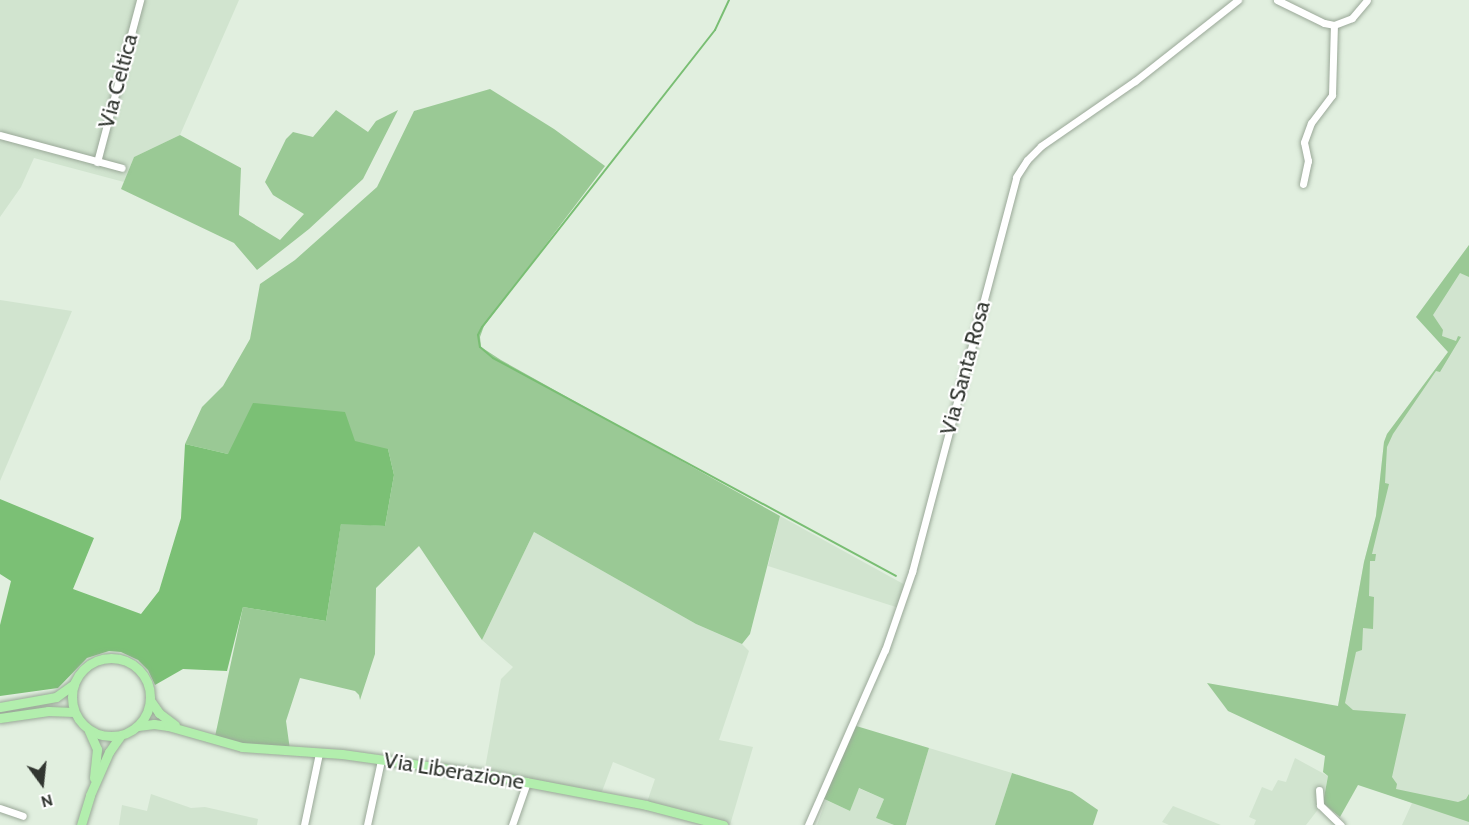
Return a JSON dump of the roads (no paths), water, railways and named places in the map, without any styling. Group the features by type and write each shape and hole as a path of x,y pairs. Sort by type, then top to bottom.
{"main road":[{"path":"81,825 90,795 98,753 92,734 86,729 74,712 71,703 74,684 79,674 96,660 118,658 138,669 149,689 150,700 144,718 138,726 120,736 108,737 86,729"},
{"path":"0,705 56,697 74,684"},
{"name":"Via Liberazione","path":"150,700 159,713 184,731"},
{"path":"0,718 48,711 74,712"},
{"name":"Via Liberazione","path":"138,726 154,724 242,747 381,760 527,782 723,825"},
{"path":"90,795 112,747 120,736"}],"street":[{"name":"Via Celtica","path":"97,162 140,0"},
{"name":"Via Santa Rosa","path":"808,824 885,650 912,572 1016,177 1027,160 1041,146 1135,81 1238,0"},
{"path":"1277,0 1324,23 1334,25 1352,18 1367,0"},
{"path":"1303,184 1308,161 1304,142 1311,123 1332,95 1334,25"},
{"path":"0,135 122,168"},
{"path":"304,825 319,753"},
{"path":"367,825 381,760"},
{"path":"512,825 527,782"},
{"path":"1319,790 1320,805 1341,825"},
{"path":"0,808 23,816"}],"waterway":[{"path":"729,0 715,30 482,327 478,335 480,347 493,358 896,576"}]}
